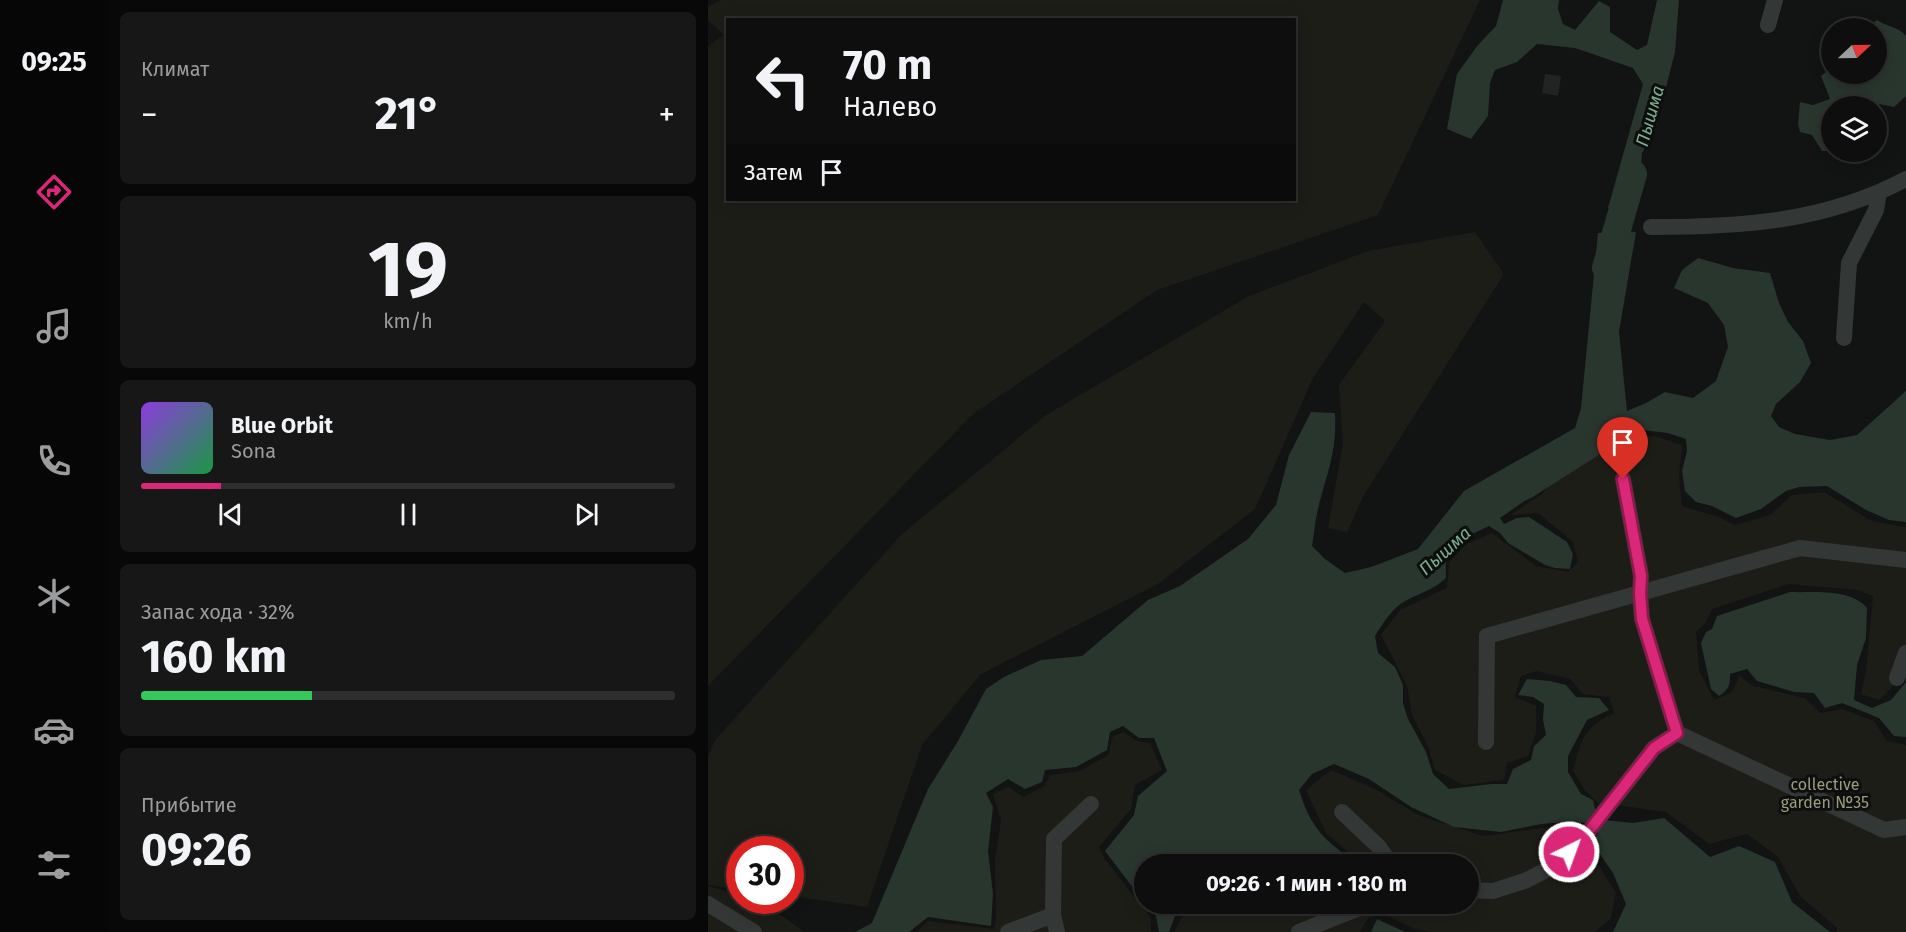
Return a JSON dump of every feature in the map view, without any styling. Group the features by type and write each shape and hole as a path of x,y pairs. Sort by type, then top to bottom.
{"street":[{"path":"1768,25 1775,0"},
{"path":"1652,226 1756,224 1835,209 1879,193 1906,179"},
{"path":"1845,338 1849,262 1876,210 1879,193"},
{"path":"1623,479 1641,576 1642,619 1677,733 1884,830 1906,827"},
{"path":"1486,742 1487,636 1800,548 1906,560"},
{"path":"1897,678 1906,653"},
{"path":"1479,890 1493,891 1527,880 1558,864 1581,841 1654,748 1677,733"},
{"path":"1008,932 1055,924 1054,839 1091,804"},
{"path":"1342,812 1384,854"},
{"path":"708,904 754,932"},
{"path":"1299,932 1345,914"}],"green space":[{"path":"721,0 1480,0 1378,215 1157,290 973,414 708,686 708,46 724,35 708,20 708,7"},
{"path":"1475,232 1504,274 1364,495 1347,532 1328,528 1343,443 1339,385 1385,321 1364,302 1313,378 1255,509 1158,584 981,674 922,745 867,907 804,898 804,836 726,836 726,887 708,885 708,757 715,740 902,534 1046,415 1249,296 1368,251"},
{"name":"collective garden №35","path":"1654,436 1682,445 1679,476 1682,506 1716,516 1735,525 1770,515 1792,495 1824,492 1872,521 1906,527 1906,673 1879,700 1861,694 1866,671 1873,596 1858,590 1788,584 1712,609 1706,622 1696,632 1699,670 1714,700 1731,693 1740,676 1753,686 1805,698 1820,713 1842,709 1874,721 1887,741 1906,745 1906,932 1837,932 1837,928 1800,896 1778,857 1747,834 1709,844 1666,812 1616,805 1588,848 1616,893 1611,918 1595,932 1431,932 1415,929 1384,914 1479,914 1479,854 1350,854 1326,833 1306,790 1331,770 1375,789 1418,815 1483,836 1558,826 1579,830 1599,804 1584,789 1573,770 1585,735 1596,724 1614,713 1609,697 1583,694 1570,679 1536,671 1521,676 1515,697 1536,706 1536,733 1528,756 1507,763 1504,780 1464,785 1435,770 1428,746 1412,715 1407,686 1381,635 1400,610 1447,588 1449,563 1465,545 1492,533 1536,566 1568,572 1578,562 1573,542 1538,513 1510,515 1542,494 1564,466 1621,438"},
{"path":"1124,732 1137,741 1150,743 1162,770 1135,785 1131,809 1099,847 1104,858 1134,896 1134,914 1148,914 1151,918 1151,932 917,932 928,921 994,929 996,919 995,861 1001,820 993,794 1008,787 1024,797 1044,786 1050,775 1080,771 1108,755 1113,736"},
{"path":"708,886 726,891 726,914 779,914 804,932 708,932"},
{"name":"collective garden №35","path":"1184,914 1384,914 1368,918 1360,932 1174,932"}],"water":[{"path":"1503,0 1559,0 1558,9 1563,24 1575,30 1599,1 1610,7 1610,32 1637,50 1647,45 1657,0 1679,0 1675,52 1655,130 1642,153 1640,182 1632,216 1608,208 1643,84 1633,68 1575,48 1537,44 1517,62 1495,70 1490,83 1488,116 1471,139 1447,129 1457,74 1478,45 1496,26"},
{"path":"1887,25 1900,30 1906,36 1906,96 1894,107 1887,106 1887,96 1829,96 1824,84 1887,84"},
{"path":"1800,102 1813,105 1821,102 1821,149 1812,135 1800,132 1798,124"},
{"path":"1636,232 1619,332 1627,411 1665,392 1693,398 1716,381 1728,347 1724,325 1708,303 1674,288 1682,270 1698,258 1733,268 1770,273 1779,303 1788,322 1803,341 1811,363 1800,382 1776,404 1771,416 1779,427 1795,434 1830,440 1857,435 1906,391 1906,522 1889,520 1866,510 1827,486 1799,487 1786,491 1761,509 1736,518 1712,506 1696,502 1685,491 1682,471 1687,451 1686,439 1668,433 1642,430 1619,432 1604,442 1557,462 1539,491 1500,518 1504,524 1517,518 1529,517 1567,542 1573,554 1570,569 1545,565 1508,543 1500,533 1489,526 1459,543 1447,559 1446,578 1397,607 1375,636 1378,653 1395,667 1403,685 1403,703 1408,719 1426,752 1433,774 1449,789 1507,784 1513,769 1531,760 1534,746 1546,735 1543,720 1544,704 1533,697 1518,695 1527,679 1566,685 1576,697 1599,698 1609,710 1587,720 1568,756 1568,772 1581,794 1593,800 1596,813 1587,823 1541,824 1501,832 1454,827 1411,807 1369,779 1334,764 1312,774 1299,790 1306,810 1317,828 1344,854 1134,854 1134,889 1105,851 1134,815 1138,796 1167,771 1154,738 1139,738 1123,726 1110,732 1107,750 1076,767 1045,770 1042,782 1025,789 1008,779 986,793 993,807 988,851 993,894 991,926 928,917 909,932 855,932 872,923 928,789 958,741 986,689 1004,677 1041,660 1082,656 1148,600 1180,586 1248,539 1276,505 1289,455 1311,412 1335,413 1333,451 1317,514 1312,546 1325,559 1345,573 1371,567 1418,549 1464,491 1575,428 1581,408 1598,233"},
{"path":"1790,592 1841,594 1851,597 1867,608 1866,638 1857,665 1854,700 1872,708 1891,700 1906,682 1906,737 1894,736 1879,718 1842,703 1825,708 1814,693 1794,692 1757,681 1747,669 1730,674 1728,687 1719,696 1711,689 1701,643 1706,632 1712,629 1717,616"},
{"path":"1664,818 1710,857 1739,846 1775,862 1792,902 1830,932 1613,932 1626,904 1613,873 1593,844 1604,820 1633,823"},
{"path":"1154,914 1177,914 1169,932 1159,932"},
{"path":"1377,919 1405,932 1371,932"}],"building":[{"path":"1545,74 1561,76 1558,96 1542,93"}],"waterway":[{"name":"Пышма","path":"1606,268 1633,174"},
{"name":"Пышма","path":"1524,486 1593,442 1601,432"}],"route":[{"path":"1569,852 1581,841 1654,748 1677,733 1642,619 1641,576 1623,479"}]}
